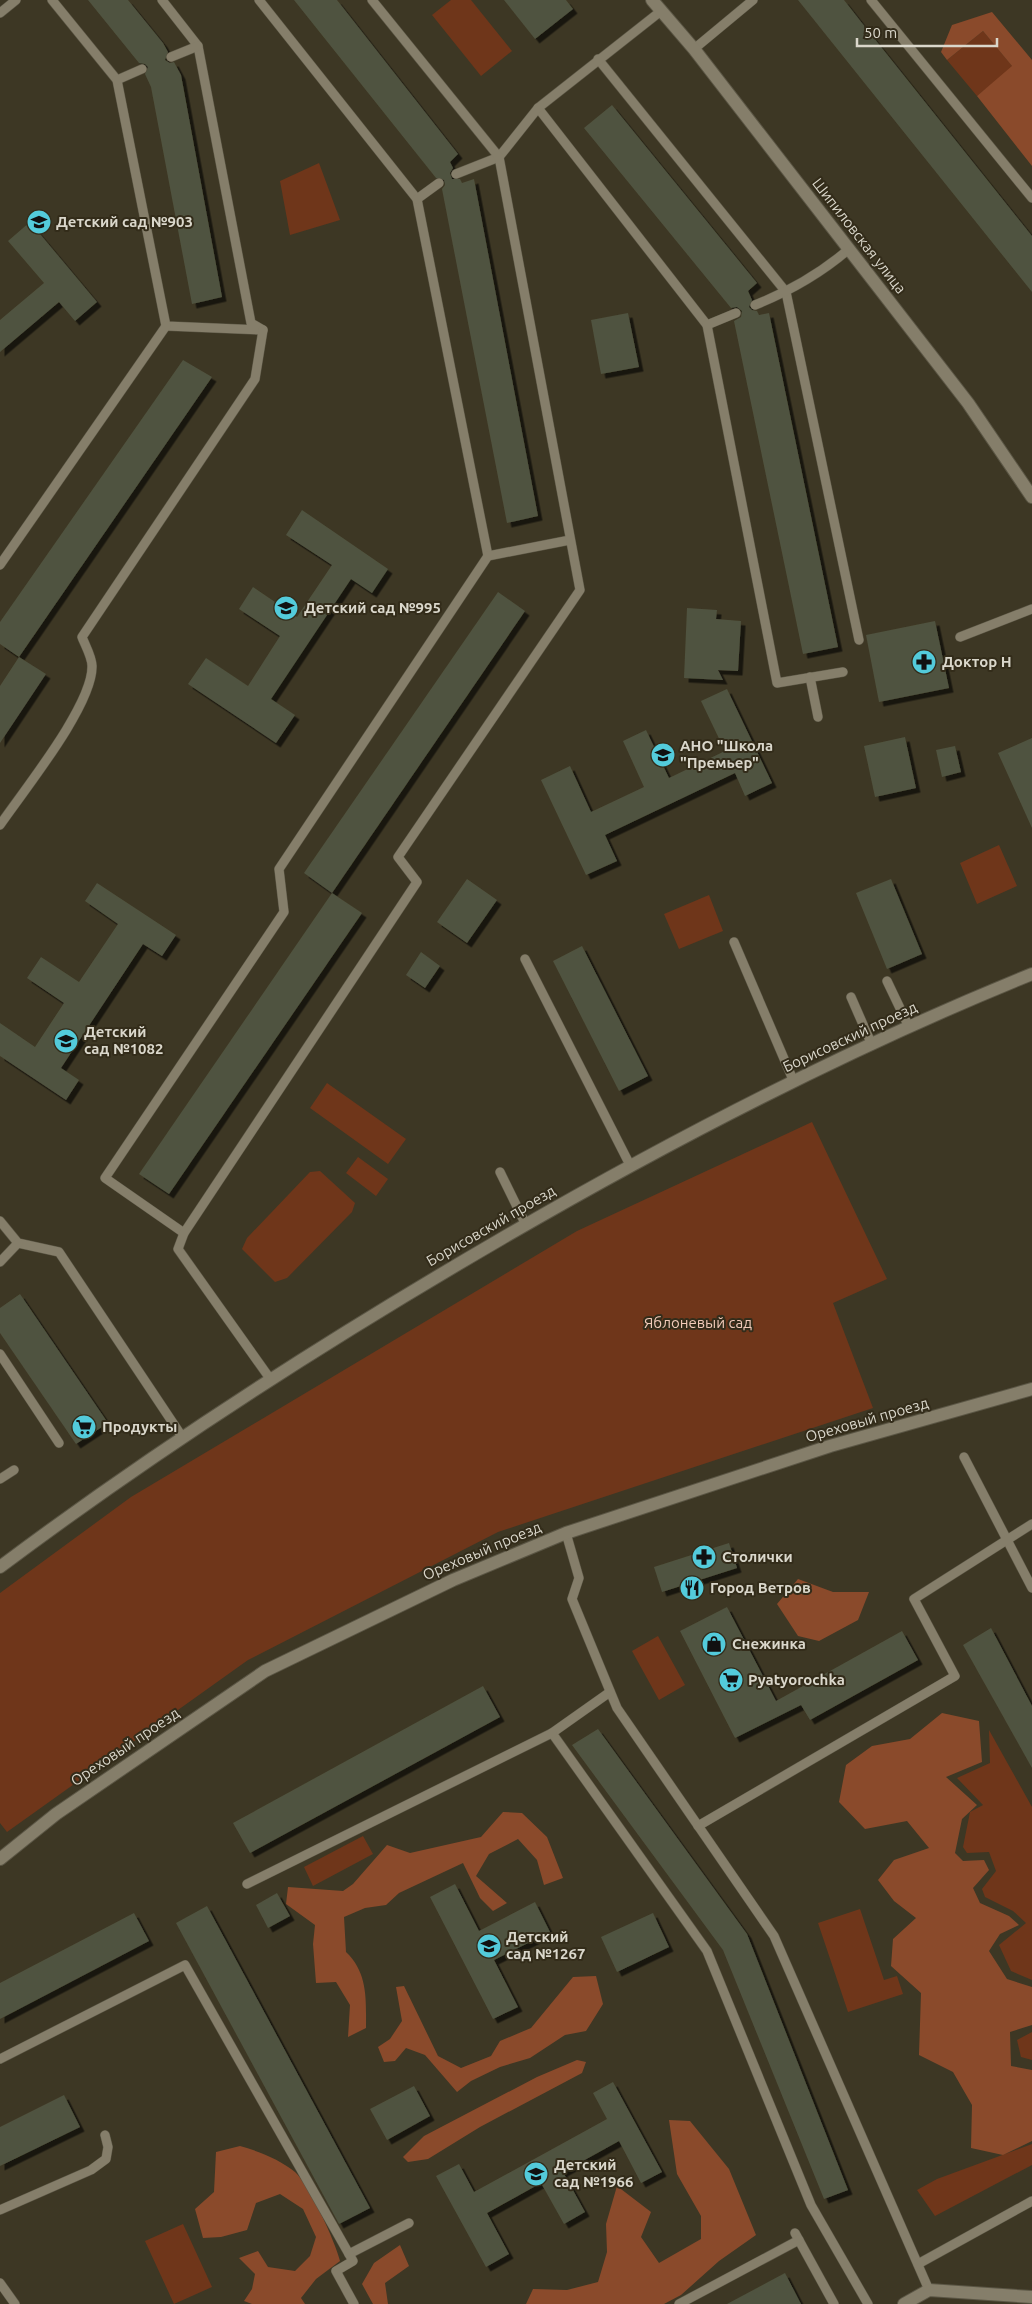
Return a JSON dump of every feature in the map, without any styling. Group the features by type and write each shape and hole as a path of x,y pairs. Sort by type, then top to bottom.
{"street":[{"name":"Шипиловская улица","path":"652,0 694,49 968,403 1032,497"},
{"name":"Борисовский проезд","path":"0,1567 80,1507 376,1311 630,1164 909,1027 1032,974"},
{"name":"Ореховый проезд","path":"0,1859 56,1814 266,1671 454,1580 566,1533 830,1446 1032,1389"},
{"path":"904,2304 930,2290 1032,2297"}],"lane":[{"path":"0,13 16,0"},
{"path":"0,565 166,326 117,80 52,0"},
{"path":"162,0 198,46 251,323 263,330"},
{"path":"184,1233 105,1178 284,912 279,869 488,556 417,199 259,0"},
{"path":"271,1380 178,1249 184,1233 417,882 398,857 580,590 499,157 372,0"},
{"path":"694,49 753,0"},
{"path":"871,0 1032,198"},
{"path":"456,174 499,157 538,108 660,11"},
{"path":"171,57 198,46"},
{"path":"598,59 786,292 859,640"},
{"path":"117,80 142,69"},
{"path":"538,108 707,325 777,683 843,672"},
{"path":"417,199 439,183"},
{"path":"754,305 786,292 826,269 849,249"},
{"path":"707,325 736,313"},
{"path":"166,326 263,330"},
{"path":"0,825 75,716 85,697 92,666 82,637 255,379 263,330"},
{"path":"488,556 570,540"},
{"path":"960,637 1032,609"},
{"path":"810,677 818,717"},
{"path":"734,942 794,1082"},
{"path":"525,959 630,1164"},
{"path":"887,981 909,1027"},
{"path":"851,997 872,1045"},
{"path":"500,1172 526,1224"},
{"path":"0,1221 18,1243 59,1252 183,1438"},
{"path":"0,1262 18,1243"},
{"path":"0,1354 59,1443"},
{"path":"964,1456 1032,1588"},
{"path":"0,1479 14,1470"},
{"path":"698,1826 955,1676 914,1599 1007,1538 1032,1524"},
{"path":"566,1533 579,1578 572,1598 617,1708 774,1936 930,2290"},
{"path":"247,1884 552,1733 610,1692"},
{"path":"552,1733 707,1951 811,2205 868,2304"},
{"path":"0,2059 186,1965 353,2261 336,2271 354,2304"},
{"path":"0,2210 91,2170 106,2159 108,2147 105,2135"},
{"path":"918,2264 1032,2201"},
{"path":"349,2254 409,2223"},
{"path":"679,2304 797,2236 834,2304"},
{"path":"0,2283 15,2304"}],"green space":[{"path":"451,0 471,0 512,51 481,76 432,15"},
{"path":"983,31 1013,67 977,96 947,60"},
{"path":"319,163 340,220 290,235 280,181"},
{"path":"999,845 1017,886 977,904 960,863"},
{"path":"709,895 723,931 679,949 664,914"},
{"path":"327,1083 406,1139 388,1164 310,1108"},
{"name":"Яблоневый сад","path":"812,1122 887,1279 833,1303 873,1408 498,1532 248,1660 7,1832 0,1823 0,1593 131,1497 577,1231"},
{"path":"358,1157 388,1179 376,1196 346,1173"},
{"path":"320,1171 355,1203 352,1212 287,1278 275,1282 242,1249 247,1238 310,1172"},
{"path":"658,1636 685,1685 659,1700 632,1651"},
{"path":"989,1730 1032,1807 1032,1980 1011,1971 999,1945 1026,1923 1013,1911 985,1897 982,1889 996,1871 989,1852 967,1853 963,1847 970,1812 983,1805 957,1778 990,1763"},
{"path":"363,1836 373,1854 313,1886 304,1867"},
{"path":"860,1909 884,1980 897,1976 903,1994 848,2012 818,1923"},
{"path":"1032,2032 1032,2060 1021,2057 1017,2040"},
{"path":"1032,2144 1032,2165 935,2216 917,2190 937,2179"},
{"path":"183,2224 212,2287 174,2304 145,2241"}],"shaded area":[{"path":"992,12 1032,60 1032,166 977,96 1012,66 983,31 947,60 941,52 952,25"},
{"path":"798,1579 833,1592 869,1592 858,1620 819,1641 798,1636 777,1604"},
{"path":"942,1713 979,1721 982,1762 946,1777 977,1805 962,1819 955,1853 963,1861 984,1860 989,1870 973,1888 980,1903 1009,1916 1019,1925 1000,1934 989,1951 1007,1979 1032,1987 1032,2025 1010,2032 1011,2066 1032,2070 1032,2141 1003,2155 971,2148 972,2105 953,2072 919,2055 921,1993 891,1966 893,1939 916,1918 894,1901 878,1880 894,1860 929,1848 907,1821 865,1829 839,1802 846,1765 872,1746 910,1739"},
{"path":"503,1812 522,1813 547,1837 563,1878 544,1885 537,1860 518,1839 489,1854 476,1876 507,1903 493,1911 480,1898 463,1863 399,1893 386,1905 365,1908 344,1917 346,1952 353,1960 362,1978 366,2007 366,2028 348,2037 350,2005 336,1982 316,1983 313,1944 315,1925 286,1904 288,1887 343,1891 353,1884 387,1845 410,1853 481,1837"},
{"path":"596,1976 603,2004 586,2031 565,2035 530,2058 500,2067 471,2081 457,2092 425,2055 406,2048 395,2061 384,2062 378,2047 390,2039 402,2021 396,1987 404,1986 438,2056 461,2068 491,2056 500,2041 531,2028 573,1977"},
{"path":"577,2060 586,2062 582,2073 480,2127 428,2159 408,2162 403,2157 424,2136 537,2077"},
{"path":"669,2120 690,2121 729,2169 756,2235 719,2261 681,2295 664,2304 526,2304 533,2289 567,2290 598,2282 607,2252 606,2224 617,2186 651,2212 641,2237 659,2263 701,2239 701,2216 677,2174"},
{"path":"240,2146 269,2156 295,2172 315,2201 333,2241 340,2261 316,2279 301,2298 305,2304 252,2304 244,2301 252,2289 255,2274 239,2258 258,2251 268,2267 295,2271 310,2256 316,2237 303,2209 280,2194 256,2203 247,2230 221,2237 203,2238 195,2209 214,2192 216,2152"},
{"path":"400,2245 409,2266 385,2283 388,2304 373,2304 362,2284 374,2263"}],"building":[{"path":"88,0 128,0 163,43 168,52 165,60 170,63 174,62 181,75 222,297 192,304 151,87 145,74 148,67 145,64 139,63"},
{"path":"294,0 337,0 458,154 450,162 453,168 450,173 452,179 460,179 462,183 474,179 538,516 507,523 442,189 445,185 444,180 436,178"},
{"path":"504,0 566,0 573,9 535,39"},
{"path":"798,0 844,0 1032,236 1032,292"},
{"path":"612,105 757,283 748,291 752,300 749,307 757,311 759,315 769,313 838,647 803,654 734,321 741,317 742,311 737,307 731,308 584,128"},
{"path":"30,222 97,302 75,321 59,302 0,352 0,320 44,283 8,241"},
{"path":"628,313 639,367 601,374 591,320"},
{"path":"183,360 212,377 19,657 0,644 0,622"},
{"path":"302,510 388,569 372,593 351,579 271,699 295,715 276,743 188,684 206,658 248,686 280,636 239,609 253,587 297,617 332,565 286,535"},
{"path":"498,592 525,611 332,893 304,873"},
{"path":"687,608 717,610 716,619 741,621 738,671 718,670 723,680 684,678"},
{"path":"935,621 949,688 879,702 866,635"},
{"path":"19,657 46,674 0,743 0,686"},
{"path":"727,689 772,783 745,796 735,773 605,835 617,861 586,875 541,780 570,766 591,812 644,787 623,741 646,730 669,778 725,751 701,701"},
{"path":"905,737 916,788 875,797 864,746"},
{"path":"1032,738 1032,828 998,753"},
{"path":"955,746 961,772 942,777 936,750"},
{"path":"467,879 497,900 467,943 437,922"},
{"path":"891,879 922,954 887,969 856,893"},
{"path":"97,883 176,935 162,956 143,944 61,1068 79,1080 66,1100 0,1056 0,1023 35,1047 64,1003 27,978 41,957 79,982 118,924 85,901"},
{"path":"332,893 362,913 169,1194 139,1174"},
{"path":"582,946 648,1076 619,1091 553,961"},
{"path":"421,952 440,966 425,988 406,975"},
{"path":"20,1294 108,1423 76,1444 0,1333 0,1308"},
{"path":"729,1543 737,1568 662,1592 654,1567"},
{"path":"727,1607 776,1701 902,1631 918,1660 810,1720 801,1705 735,1738 680,1631"},
{"path":"991,1628 1032,1706 1032,1768 963,1645"},
{"path":"483,1686 500,1717 250,1853 233,1823"},
{"path":"598,1729 747,1934 848,2190 824,2199 723,1950 572,1745"},
{"name":"Детский сад №1267","path":"455,1884 479,1931 535,1902 550,1932 494,1960 518,2007 493,2019 430,1897"},
{"path":"277,1893 290,1916 268,1928 256,1905"},
{"path":"207,1906 370,2208 339,2224 176,1923"},
{"path":"134,1913 149,1941 0,2019 0,1983"},
{"path":"653,1913 669,1947 617,1972 601,1937"},
{"name":"Детский сад №1966","path":"613,2082 662,2172 641,2183 619,2141 563,2172 585,2212 564,2224 541,2183 487,2213 509,2254 486,2267 436,2176 459,2164 474,2192 607,2119 593,2093"},
{"path":"414,2086 430,2116 387,2140 370,2109"},
{"path":"64,2095 80,2127 0,2166 0,2127"},
{"path":"785,2273 801,2304 727,2304"}],"place":[{"name":"Детский сад №903","path":"39,222"},
{"name":"Детский сад №995","path":"286,608"},
{"name":"Доктор Н","path":"924,662"},
{"name":"АНО \"Школа \"Премьер\"","path":"663,755"},
{"name":"Детский сад №1082","path":"66,1041"},
{"name":"Продукты","path":"84,1427"},
{"name":"Столички","path":"704,1557"},
{"name":"Город Ветров","path":"692,1588"},
{"name":"Снежинка","path":"714,1644"},
{"name":"Pyatyorochka","path":"731,1680"},
{"name":"Детский сад №1267","path":"489,1946"},
{"name":"Детский сад №1966","path":"536,2174"}]}
